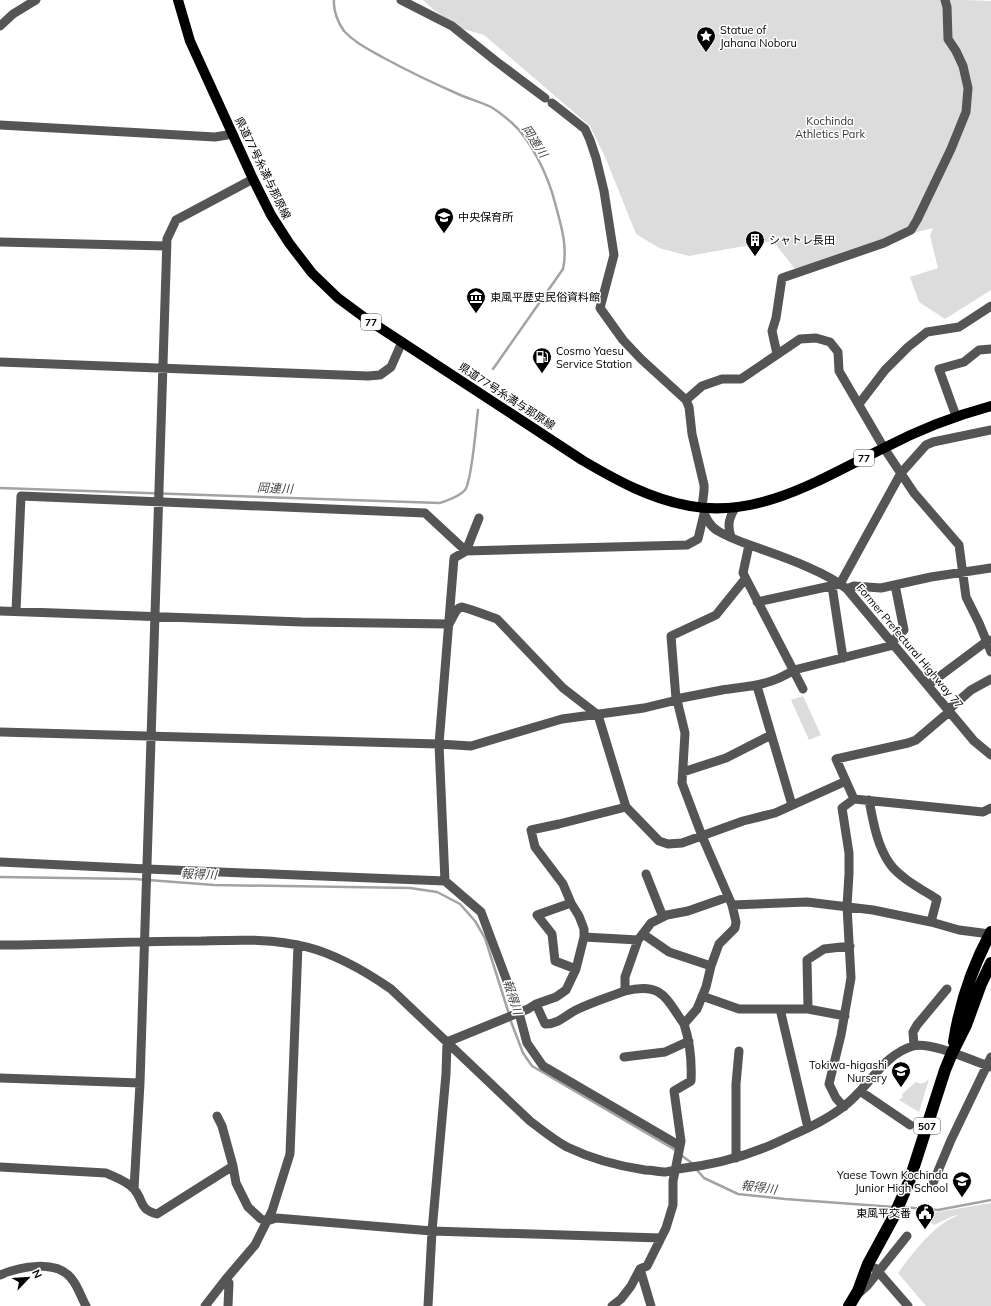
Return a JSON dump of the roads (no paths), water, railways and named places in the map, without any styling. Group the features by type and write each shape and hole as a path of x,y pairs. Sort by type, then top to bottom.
{"highway":[{"name":"507","path":"952,1053 957,1023 964,996 972,972 990,933"},
{"name":"507","path":"852,1302 869,1263 893,1218 909,1182 952,1053 966,1025 978,991 991,963"}],"main road":[{"name":"県道77号糸満与那原線","path":"178,0 190,41 253,179 274,220 289,243 312,273 338,298 365,318 614,479 647,494 703,511 767,501 819,481 916,432 956,416 991,406"}],"street":[{"path":"0,26 13,14 36,0"},
{"path":"401,0 452,26 585,129 596,158 604,191 614,255 600,308 632,350 686,400 689,407 692,434 705,493 698,539 687,545 466,552 454,558 439,744 445,881"},
{"path":"778,354 772,331 776,318 782,278 884,244 911,230 951,148 966,112 968,88 963,66 948,39 947,7 945,0"},
{"path":"0,126 215,137 233,134"},
{"path":"134,1189 140,1083 156,618 166,246 168,235 176,220 253,179"},
{"path":"0,242 166,246"},
{"path":"859,404 885,370 908,347 927,332 959,327 991,306"},
{"path":"686,400 702,386 722,379 741,379 800,339 816,338 830,342 838,352 839,371 884,448 914,494 960,545 966,597 989,641 991,652"},
{"path":"0,362 368,376 380,375 391,367 402,342"},
{"path":"956,416 939,369 964,362 979,350 991,349"},
{"path":"842,658 840,586 901,473 926,445 933,442 991,430"},
{"path":"16,611 21,496 425,513 466,552"},
{"path":"731,537 728,529 729,521 731,514 736,507"},
{"name":"Former Prefectural Highway 77","path":"703,511 718,532 781,556 840,586 893,644 974,741 991,755"},
{"path":"466,552 479,518"},
{"path":"749,545 743,573 745,579 803,689"},
{"path":"758,602 840,586 881,588 931,577 991,568"},
{"path":"745,579 716,615 671,636 676,699 723,690 757,686 782,677 794,670 893,644 904,630 895,585"},
{"path":"449,624 456,611 462,607 497,619 563,688 598,715 626,807 659,841 668,844 682,843 742,821 775,813 846,781"},
{"path":"0,611 156,618 449,624"},
{"path":"928,685 989,641"},
{"path":"854,799 836,758 916,740 971,690 991,679"},
{"path":"757,686 792,805"},
{"path":"0,732 471,746 562,719 644,708 677,700 685,733 682,783 702,836 730,901 736,922 735,928 719,944 697,1009 684,1024"},
{"path":"683,772 726,758 771,735"},
{"path":"844,1107 836,1098 829,1084 845,1016 851,978 847,906 849,865 842,808 854,799 983,812 991,810"},
{"path":"869,800 882,848 890,864 901,875 937,899 930,922"},
{"path":"447,1042 556,997 566,990 576,969 584,937 584,929 579,916 570,903 563,884 535,847 531,830 566,823 626,807"},
{"path":"0,862 147,872 445,881 481,912 519,1012 527,1043 543,1066 680,1146"},
{"path":"646,874 663,917"},
{"path":"624,991 625,977 640,937 651,923 663,917 730,901 807,902 847,906 930,922 959,930 990,933"},
{"path":"570,903 537,915 552,934 556,961 576,969"},
{"path":"584,937 640,937 670,952 711,966"},
{"path":"0,945 254,940 276,941 323,952 365,972 391,989 530,1121 566,1146 587,1156 626,1167 667,1172 715,1164 759,1151 808,1128 844,1107 890,1059 904,1050 914,1046 929,1046 989,1066"},
{"path":"205,1306 255,1246 272,1211 290,1154 298,945"},
{"path":"808,1009 807,960 824,949 850,946"},
{"path":"536,1004 545,1024 550,1024 575,1010 624,991 645,988 654,990 665,996 684,1024 689,1041 691,1080 674,1091 681,1141 673,1181 673,1205 666,1228 647,1266 640,1269 631,1286 621,1299 612,1306"},
{"path":"914,1046 913,1032 917,1025 948,989"},
{"path":"702,996 739,1009 808,1009 845,1016"},
{"path":"780,1009 808,1128"},
{"path":"624,1057 665,1052 689,1041"},
{"path":"428,1306 432,1230 446,1074 447,1042"},
{"path":"736,1158 736,1084 740,1051"},
{"path":"934,1183 951,1140 989,1066 991,1057"},
{"path":"0,1078 140,1083"},
{"path":"860,1091 910,1124"},
{"path":"217,1116 222,1126 236,1183 248,1207 267,1221 276,1218 432,1230 661,1238"},
{"path":"0,1167 106,1173 118,1178 134,1189 143,1206 151,1212 157,1214 233,1166"},
{"path":"852,1302 867,1286 907,1236"},
{"path":"869,1263 879,1270 908,1306"},
{"path":"0,1275 25,1267 40,1266 55,1268 70,1276 86,1306"},
{"path":"640,1269 651,1306"},
{"path":"226,1279 229,1282 228,1306"}],"waterway":[{"name":"岡連川","path":"334,0 336,16 344,31 353,39 368,49 411,72 496,110 518,129 532,149 544,171 552,193 563,236 565,252 563,269 493,369"},
{"name":"岡連川","path":"0,488 440,503 460,495 465,490 472,465 478,410"},
{"name":"報得川","path":"0,877 135,879 214,885 410,888 437,892 460,904 475,921 485,938 509,1014"},
{"name":"報得川","path":"510,1019 523,1053 532,1066 677,1151"},
{"name":"報得川","path":"681,1155 693,1164"},
{"name":"報得川","path":"697,1170 704,1178 738,1194 894,1207"},
{"name":"報得川","path":"901,1207 938,1210 991,1200"}],"place":[{"name":"Statue of Jahana Noboru","path":"706,53"},
{"name":"中央保育所","path":"444,234"},
{"name":"シャトレ長田","path":"755,257"},
{"name":"東風平歴史民俗資料館","path":"476,314"},
{"name":"Cosmo Yaesu Service Station","path":"542,374"},
{"name":"Tokiwa-higashi Nursery","path":"901,1088"},
{"name":"Yaese Town Kochinda Junior High School","path":"962,1198"},
{"name":"東風平交番","path":"925,1230"}],"park label":[{"name":"Kochinda Athletics Park","path":"830,127"}]}
